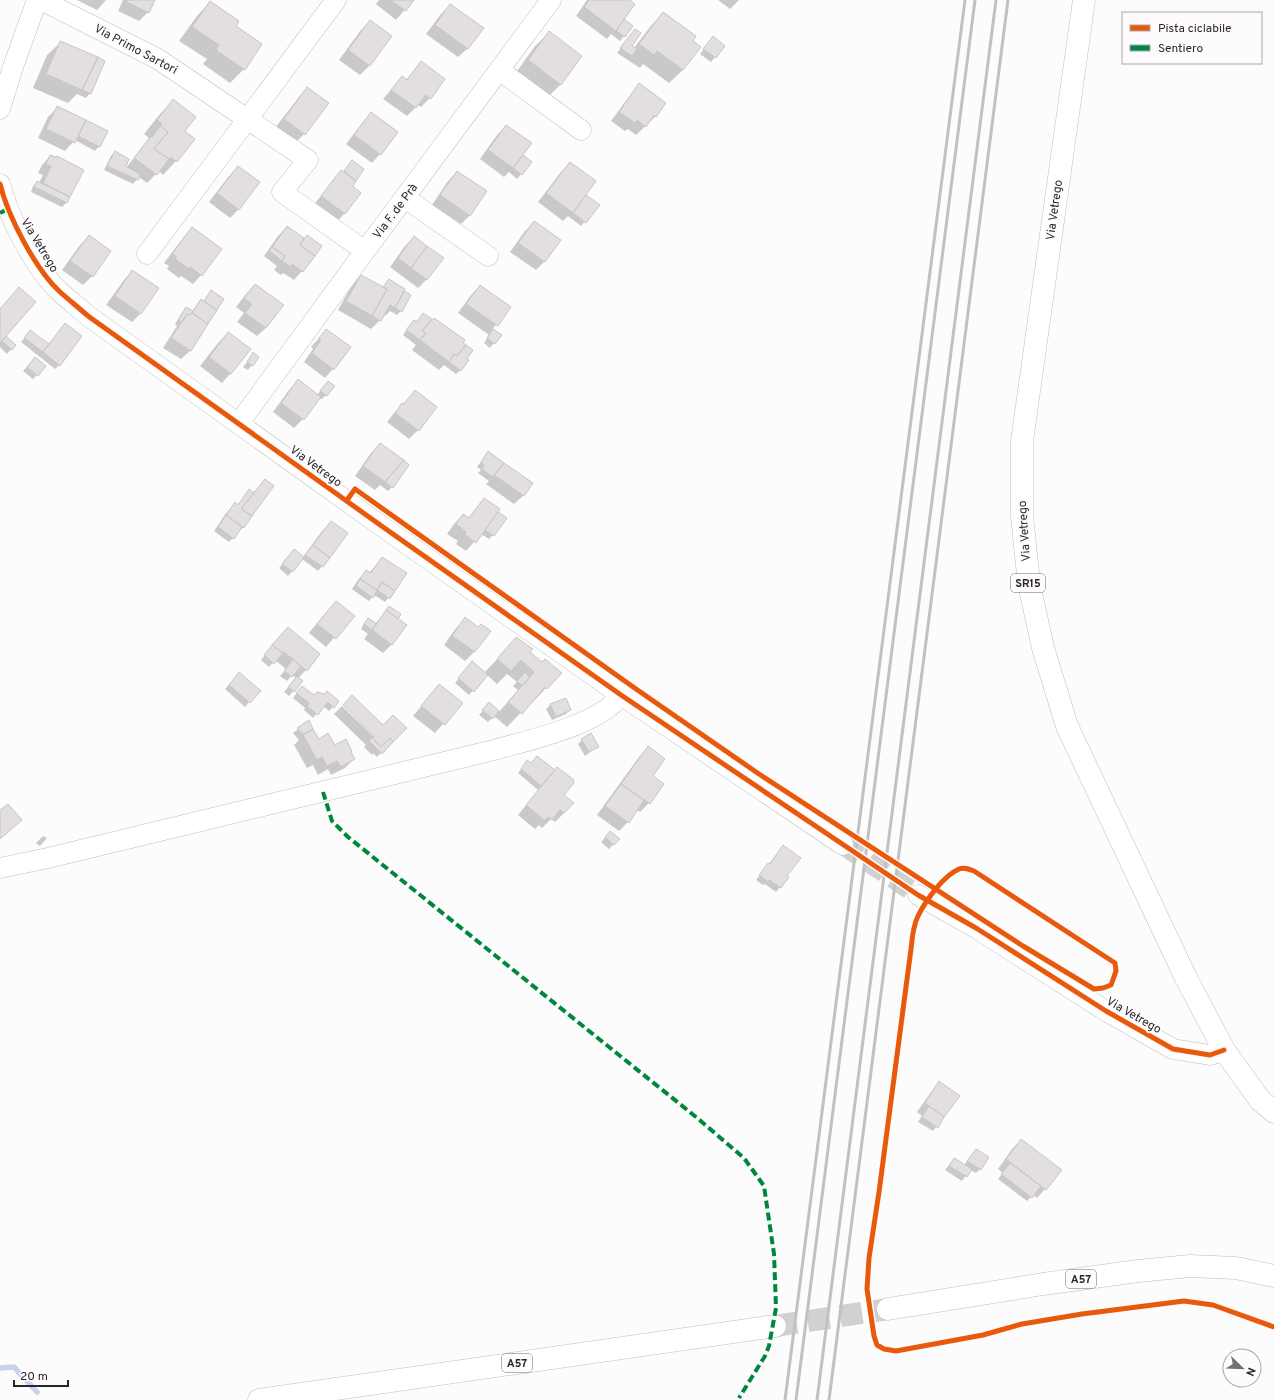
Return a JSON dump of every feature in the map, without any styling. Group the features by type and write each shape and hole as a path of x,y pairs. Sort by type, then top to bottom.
{"main road":[{"name":"Via Vetrego","path":"1084,0 1022,441 1022,516 1028,584 1043,648 1067,726 1186,978 1224,1050 1260,1100 1274,1112"},
{"name":"A57","path":"888,1309 1043,1284 1138,1271 1190,1266 1236,1268 1274,1276"},
{"name":"A57","path":"259,1400 776,1326"}],"street":[{"path":"0,109 37,0"},
{"name":"Via Primo Sartori","path":"41,0 158,59 308,160 282,192 365,251"},
{"path":"147,254 336,0"},
{"name":"Via F. de Prà","path":"239,423 551,0"},
{"path":"499,70 581,130"},
{"name":"Via Vetrego","path":"0,184 10,213 36,262 48,279 60,292 88,316 383,527 621,694 843,845"},
{"path":"405,198 488,256"},
{"path":"0,868 87,849 494,750 557,732 582,723 615,704 621,694"},
{"name":"Via Vetrego","path":"918,895 976,928 1106,1011 1173,1049 1210,1054 1224,1050"}],"building":[{"path":"127,0 155,0 149,13 126,2"},
{"path":"390,0 414,0 406,11"},
{"path":"589,0 630,0 635,4 616,31 584,7"},
{"path":"210,1 239,21 236,26 262,44 245,70 216,50 219,45 192,27"},
{"path":"450,4 484,28 468,49 435,25"},
{"path":"663,12 696,36 693,41 701,47 683,70 657,51 654,55 639,44"},
{"path":"624,19 633,26 625,37 616,31"},
{"path":"370,20 392,36 370,66 348,50"},
{"path":"635,29 641,33 632,46 637,49 632,56 620,48"},
{"path":"549,31 582,56 561,85 528,60"},
{"path":"713,36 725,46 716,58 703,49"},
{"path":"60,41 98,57 82,90 46,74"},
{"path":"98,57 105,61 91,94 82,90"},
{"path":"421,61 445,79 431,99 426,95 416,108 391,90 402,76 407,80"},
{"path":"639,83 666,103 656,117 654,115 646,127 637,120 635,123 619,112"},
{"path":"307,87 329,103 305,135 284,119"},
{"path":"173,99 196,117 185,131 195,139 177,162 171,157 169,159 154,149 168,132 160,126 162,124 157,120"},
{"path":"57,106 86,120 75,143 46,129"},
{"path":"371,112 398,132 381,155 354,135"},
{"path":"86,120 108,131 100,147 78,136"},
{"path":"506,125 532,143 513,168 488,150"},
{"path":"160,126 168,132 154,149 169,159 157,175 134,158"},
{"path":"115,151 129,159 126,166 141,175 138,180 107,166"},
{"path":"50,155 57,156 84,170 70,197 43,183 51,166 46,164"},
{"path":"523,155 532,162 522,175 513,168"},
{"path":"352,160 364,169 356,181 344,171"},
{"path":"570,162 596,181 573,213 546,193"},
{"path":"238,166 260,182 239,210 217,193"},
{"path":"341,170 356,181 353,186 361,193 345,214 321,196"},
{"path":"457,171 487,191 470,216 440,195"},
{"path":"37,181 70,197 67,203 34,187"},
{"path":"586,195 600,205 586,223 573,213"},
{"path":"534,221 561,240 545,262 518,243"},
{"path":"287,226 304,238 300,245 315,256 303,272 292,264 291,267 282,261 285,256 272,247"},
{"path":"192,227 222,249 202,276 190,267 189,269 175,259 177,257 172,254"},
{"path":"89,235 111,251 93,277 70,261"},
{"path":"307,235 322,246 315,256 300,245"},
{"path":"414,236 427,246 411,268 398,258"},
{"path":"427,246 444,258 427,280 411,268"},
{"path":"272,247 285,256 282,261 269,251"},
{"path":"132,270 159,288 141,314 115,296"},
{"path":"361,275 387,289 372,316 346,301"},
{"path":"389,279 405,289 395,308 390,305 381,321 372,316 387,289 383,287"},
{"path":"255,284 284,305 266,328 245,313 252,304 244,298"},
{"path":"480,285 511,307 498,326 466,304"},
{"path":"19,287 36,302 0,343 0,309"},
{"path":"211,290 224,299 217,310 204,301"},
{"path":"404,291 411,295 402,312 395,308"},
{"path":"201,299 217,310 208,324 192,313"},
{"path":"186,307 193,311 190,315 187,314 182,322 178,320"},
{"path":"192,313 208,324 191,351 171,338 187,314 190,315"},
{"path":"423,313 432,319 422,331 426,333 420,340 406,330 414,320 417,322"},
{"path":"434,318 465,340 463,343 466,345 457,356 454,354 449,362 420,340 426,333 422,331"},
{"path":"65,323 82,336 60,366 43,352"},
{"path":"326,329 351,347 334,370 312,353 321,340 319,338"},
{"path":"493,329 502,335 495,344 487,338"},
{"path":"30,330 49,344 43,352 24,338"},
{"path":"228,332 251,349 231,374 209,357"},
{"path":"6,336 16,345 12,350 2,341"},
{"path":"466,345 473,350 467,359 469,360 461,371 449,362 454,354 457,356"},
{"path":"253,352 259,357 253,366 247,362"},
{"path":"35,357 46,366 38,376 27,367"},
{"path":"298,379 321,397 304,420 281,403"},
{"path":"328,381 335,386 327,396 320,391"},
{"path":"415,390 437,407 419,431 395,413 402,403 404,404"},
{"path":"380,443 404,460 385,482 363,466"},
{"path":"488,451 504,463 493,477 482,469 484,465 481,462"},
{"path":"404,460 409,465 393,488 385,482"},
{"path":"504,463 533,483 524,496 494,475"},
{"path":"265,479 274,486 252,516 241,509"},
{"path":"249,489 254,493 241,509 252,516 244,528 226,515 235,502 238,505"},
{"path":"484,498 500,509 476,543 464,534 466,532 456,524 463,514 469,518"},
{"path":"498,512 507,518 494,536 485,530"},
{"path":"226,515 242,527 234,539 218,527"},
{"path":"331,521 348,533 330,558 313,545"},
{"path":"313,545 330,558 323,567 305,555"},
{"path":"294,549 304,557 293,572 282,564"},
{"path":"382,557 407,573 395,591 382,582 377,590 360,579 366,570 371,573"},
{"path":"360,579 377,590 373,598 356,586"},
{"path":"382,582 395,591 390,599 377,590"},
{"path":"336,601 355,616 336,639 317,624"},
{"path":"389,606 401,614 398,619 386,610"},
{"path":"386,610 407,625 392,645 372,630"},
{"path":"465,617 478,627 481,624 491,631 475,652 452,636"},
{"path":"368,618 377,624 372,630 364,624"},
{"path":"288,627 320,654 307,671 284,652 283,653 272,645"},
{"path":"516,637 533,649 530,652 542,662 545,659 562,673 547,689 545,687 522,714 508,702 534,672 521,660 511,671 497,659"},
{"path":"272,645 283,653 274,664 264,655"},
{"path":"293,659 301,666 292,677 284,671"},
{"path":"472,661 488,675 474,692 458,678"},
{"path":"239,672 261,691 250,703 229,685"},
{"path":"525,672 530,677 522,686 517,681"},
{"path":"297,676 303,681 294,692 288,687"},
{"path":"439,684 463,703 445,725 421,706"},
{"path":"302,686 314,695 317,692 325,694 327,691 339,701 334,708 328,702 318,715 307,706 309,703 296,693"},
{"path":"352,695 383,725 393,715 407,728 393,742 390,738 381,747 372,737 374,736 343,705"},
{"path":"566,698 571,710 556,717 550,704"},
{"path":"489,702 499,711 493,719 482,710"},
{"path":"309,720 313,729 303,735 297,728"},
{"path":"313,729 319,739 328,733 335,745 346,739 355,759 341,767 337,761 327,766 322,757 317,760 303,735"},
{"path":"591,733 599,747 589,752 581,739"},
{"path":"372,737 381,747 390,738 393,742 382,754 369,741"},
{"path":"648,746 665,759 653,776 664,784 650,804 621,784"},
{"path":"537,756 555,770 541,786 521,769 527,760 531,763"},
{"path":"557,767 574,780 574,783 564,795 574,803 564,813 560,810 552,820 548,817 545,821 526,805"},
{"path":"621,784 644,800 629,823 605,806"},
{"path":"8,804 22,820 0,839 0,810"},
{"path":"610,831 620,839 614,845 605,837"},
{"path":"783,845 801,858 787,876 789,877 781,888 769,880 768,882 759,875 768,863 770,864"},
{"path":"939,1081 960,1096 944,1117 925,1103"},
{"path":"929,1106 944,1117 938,1128 922,1117"},
{"path":"1021,1139 1062,1170 1046,1190 1006,1159"},
{"path":"976,1149 989,1157 981,1170 967,1161"},
{"path":"954,1158 972,1169 967,1177 949,1166"},
{"path":"1010,1163 1041,1186 1032,1198 1001,1174"}],"waterway":[{"path":"0,1368 14,1367 37,1392"}],"tunnel":[{"path":"843,845 918,895"},
{"path":"775,1326 888,1309"}],"railway":[{"path":"785,1400 965,0"},
{"path":"796,1400 975,0"},
{"path":"817,1400 996,0"},
{"path":"829,1400 1008,0"}],"marked path":[{"path":"0,213 8,209"},
{"path":"323,792 332,821 348,837 696,1117 744,1158 764,1186 774,1254 776,1308 769,1346 765,1356 739,1398"}],"cycle path":[{"path":"0,184 9,211 32,256 41,270 60,292 88,316 383,527 621,695 918,895 976,928 1106,1011 1173,1049 1210,1055 1224,1050"},
{"path":"347,500 355,489 636,689 759,774 1023,946 1094,989 1111,985 1116,971 1115,963 974,871 968,869 959,869 947,877 936,889 926,903 921,910 916,920 913,932 869,1258 867,1289 874,1336 877,1345 884,1349 896,1351 983,1335 1022,1324 1082,1314 1184,1301 1213,1305 1274,1327"}]}
